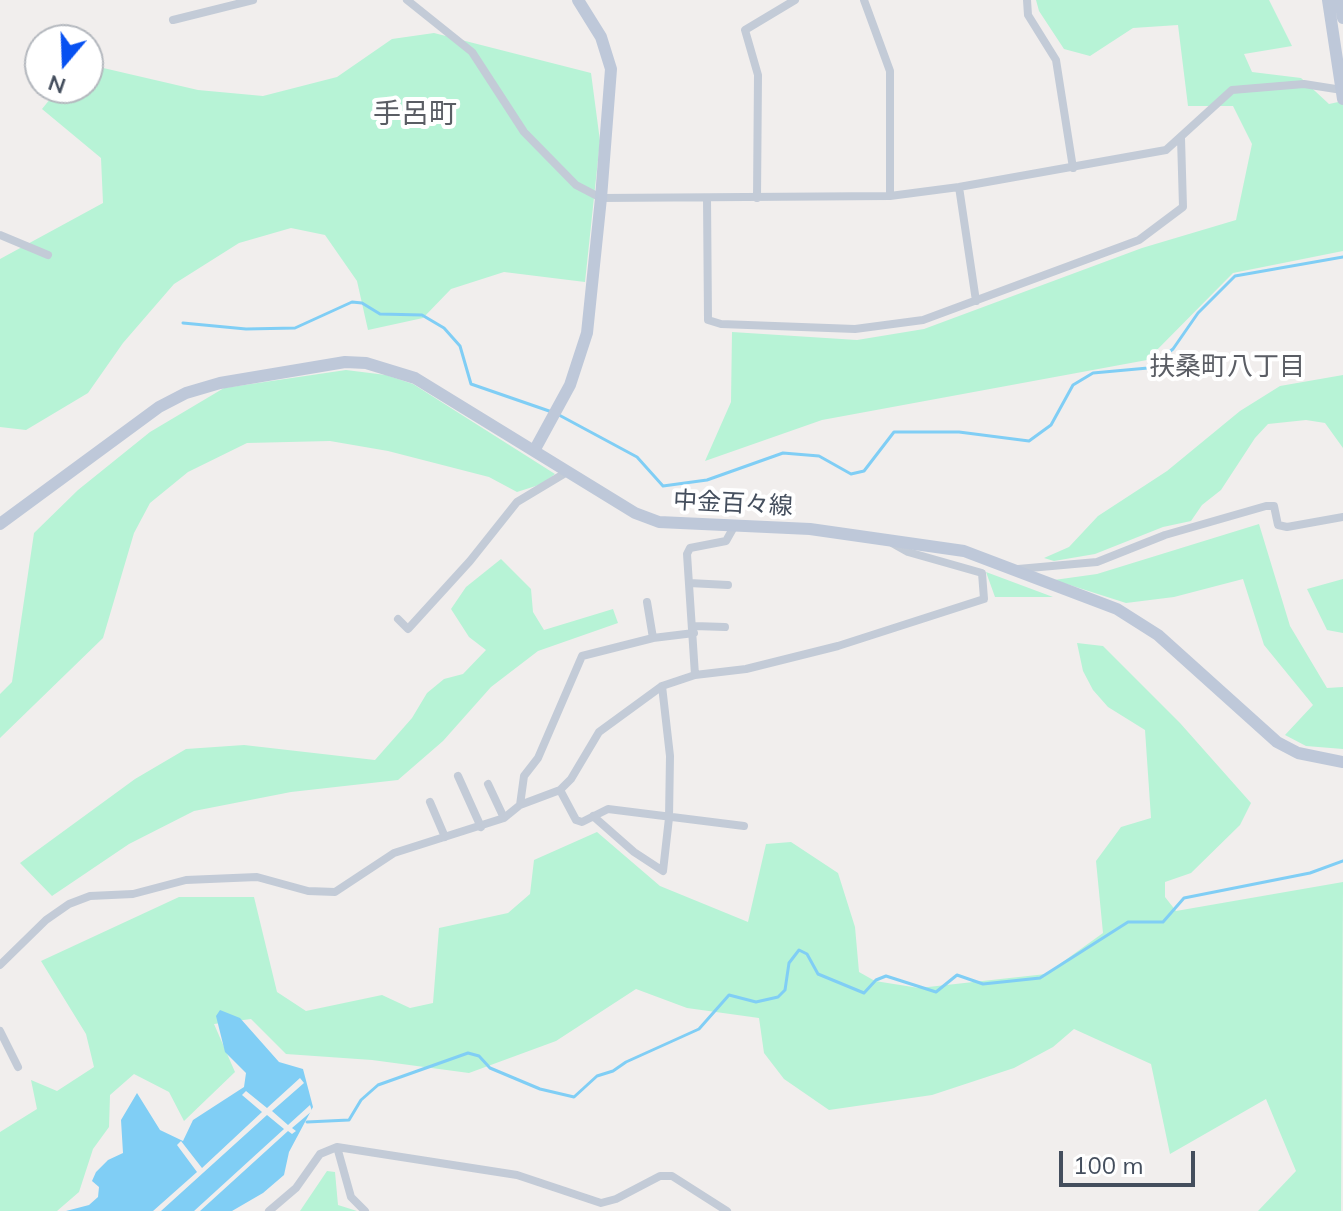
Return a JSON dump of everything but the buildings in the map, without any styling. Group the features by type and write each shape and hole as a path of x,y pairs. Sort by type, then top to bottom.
{"main road":[{"path":"534,451 570,385 587,333 601,198 611,69 601,37 578,0"},
{"path":"1328,0 1342,94"},
{"path":"1340,0 1343,18"},
{"name":"中金百々線","path":"0,524 159,407 186,393 220,383 345,362 378,365 415,378 635,513 659,522 810,529 964,551 1018,569 1138,620 1277,742 1298,753 1343,762"}],"street":[{"path":"173,20 253,0"},
{"path":"407,0 472,52 524,132 576,185 601,198 890,196 959,187 1166,150 1232,90 1304,84 1342,94"},
{"path":"757,198 758,75 745,30 795,0"},
{"path":"864,0 890,71 890,196"},
{"path":"1027,0 1028,15 1056,60 1073,168"},
{"path":"707,198 708,320 721,324 855,329 923,320 1151,233 1183,207 1181,138"},
{"path":"959,187 976,301"},
{"path":"0,235 48,255"},
{"path":"398,619 408,629 470,561 517,502 567,472"},
{"path":"1018,569 1097,562 1165,535 1266,506 1274,506 1278,525 1287,527 1343,517"},
{"path":"695,675 687,554 690,548 726,541 735,525"},
{"path":"0,965 46,920 69,904 90,896 133,894 186,880 257,877 308,891 335,892 394,853 481,827 504,818 520,805 560,790 571,779 599,732 662,686 695,675 746,669 838,646 984,599 982,573 908,552 884,539"},
{"path":"689,583 728,585"},
{"path":"647,602 653,638"},
{"path":"520,805 524,776 538,758 582,656 694,629 725,627"},
{"path":"593,816 634,852 663,871 669,818 670,737 662,686"},
{"path":"458,776 481,827"},
{"path":"488,784 504,818"},
{"path":"560,790 576,820 582,822 606,809 744,826"},
{"path":"430,802 445,837"},
{"path":"0,1031 18,1067"},
{"path":"337,1147 351,1197 365,1211"},
{"path":"269,1211 296,1188 320,1154 337,1147 517,1175 601,1203 616,1199 660,1176 672,1176 727,1211"}],"green space":[{"path":"1036,0 1269,0 1292,46 1244,54 1252,72 1301,78 1329,104 1343,101 1343,251 1233,273 1147,360 822,420 705,461 731,402 732,332 857,340 924,329 1142,248 1236,220 1252,144 1233,106 1188,106 1178,25 1133,28 1090,56 1064,49 1039,11"},
{"path":"434,33 591,73 600,141 585,282 504,272 451,289 423,318 368,330 357,281 325,235 291,228 239,243 174,284 123,343 88,393 26,430 0,427 0,259 103,203 101,158 42,109 46,104 104,104 104,68 198,90 263,96 337,77 392,39"},
{"path":"346,370 386,375 413,384 555,474 542,484 517,492 489,477 388,451 330,441 247,443 188,472 150,503 134,533 103,638 0,738 0,694 12,682 34,533 78,490 150,432 224,388"},
{"path":"1343,375 1343,448 1325,423 1306,420 1268,424 1255,438 1221,490 1202,505 1191,521 1163,527 1095,554 1054,561 1044,558 1069,547 1098,516 1167,471 1240,411 1280,386"},
{"path":"1259,524 1290,626 1327,688 1343,687 1343,749 1306,746 1285,735 1313,705 1264,645 1243,579 1174,597 1126,603 1054,580 1097,574"},
{"path":"501,559 531,589 533,612 544,630 613,609 618,623 538,651 491,687 443,741 398,780 291,792 194,811 129,844 52,896 20,863 135,779 186,749 244,745 375,760 412,718 427,693 444,679 463,674 486,650 469,637 451,609 466,587"},
{"path":"986,572 1053,597 995,597"},
{"path":"1343,579 1343,633 1327,630 1307,589"},
{"path":"1077,643 1103,646 1180,723 1251,803 1240,825 1191,873 1165,882 1165,897 1176,911 1343,882 1341,1211 1258,1211 1296,1171 1266,1099 1170,1154 1151,1064 1074,1029 1053,1047 1014,1068 932,1095 829,1110 784,1079 764,1053 759,1018 687,1008 636,989 556,1041 469,1073 372,1060 286,1054 251,1019 214,1024 235,1072 184,1121 169,1092 134,1074 110,1095 109,1127 93,1149 79,1192 57,1211 0,1211 0,1132 37,1109 31,1080 57,1091 94,1067 86,1034 41,961 179,897 254,897 277,992 306,1011 382,995 410,1008 433,1003 439,928 508,913 530,894 534,860 597,832 660,886 748,922 766,844 791,842 838,873 855,927 859,972 875,981 919,988 1046,974 1103,933 1096,861 1121,827 1151,818 1145,730 1108,707 1093,690 1083,671"},
{"path":"327,1171 335,1172 338,1205 357,1211 300,1211"}],"water":[{"path":"220,1010 240,1018 279,1062 303,1069 313,1107 289,1152 284,1175 263,1193 232,1211 66,1211 89,1205 98,1197 99,1187 92,1181 108,1160 123,1153 121,1120 137,1093 160,1130 183,1141 193,1120 244,1087 246,1073 225,1052 216,1016"}],"pier":[{"path":"300,1078 304,1083 272,1111 288,1125 310,1105 312,1111 292,1128 296,1131 292,1134 288,1131 200,1211 194,1211 284,1129 267,1115 161,1211 153,1211 197,1172 177,1145 181,1141 202,1168 262,1112 242,1095 246,1091 267,1108"}],"waterway":[{"path":"559,415 637,457 663,486 707,480 783,453 819,456 851,474 864,471 894,432 959,432 1029,441 1051,425 1073,385 1093,373 1148,368 1173,349 1198,313 1235,276 1343,257"},
{"path":"183,323 246,329 295,328 352,302 362,303 380,314 422,315 444,328 460,346 471,384 552,412"},
{"path":"307,1122 349,1120 361,1100 378,1085 468,1053 479,1056 490,1068 540,1089 574,1097 597,1076 699,1029 729,995 756,1002 778,997 785,990 789,963 799,950 807,954 818,974 864,993 876,980 886,976 936,992 957,975 983,984 1040,978 1128,922 1163,922 1184,898 1310,873 1343,861"}],"district":[{"name":"手呂町","path":"415,115"},
{"name":"扶桑町八丁目","path":"1227,367"}]}
